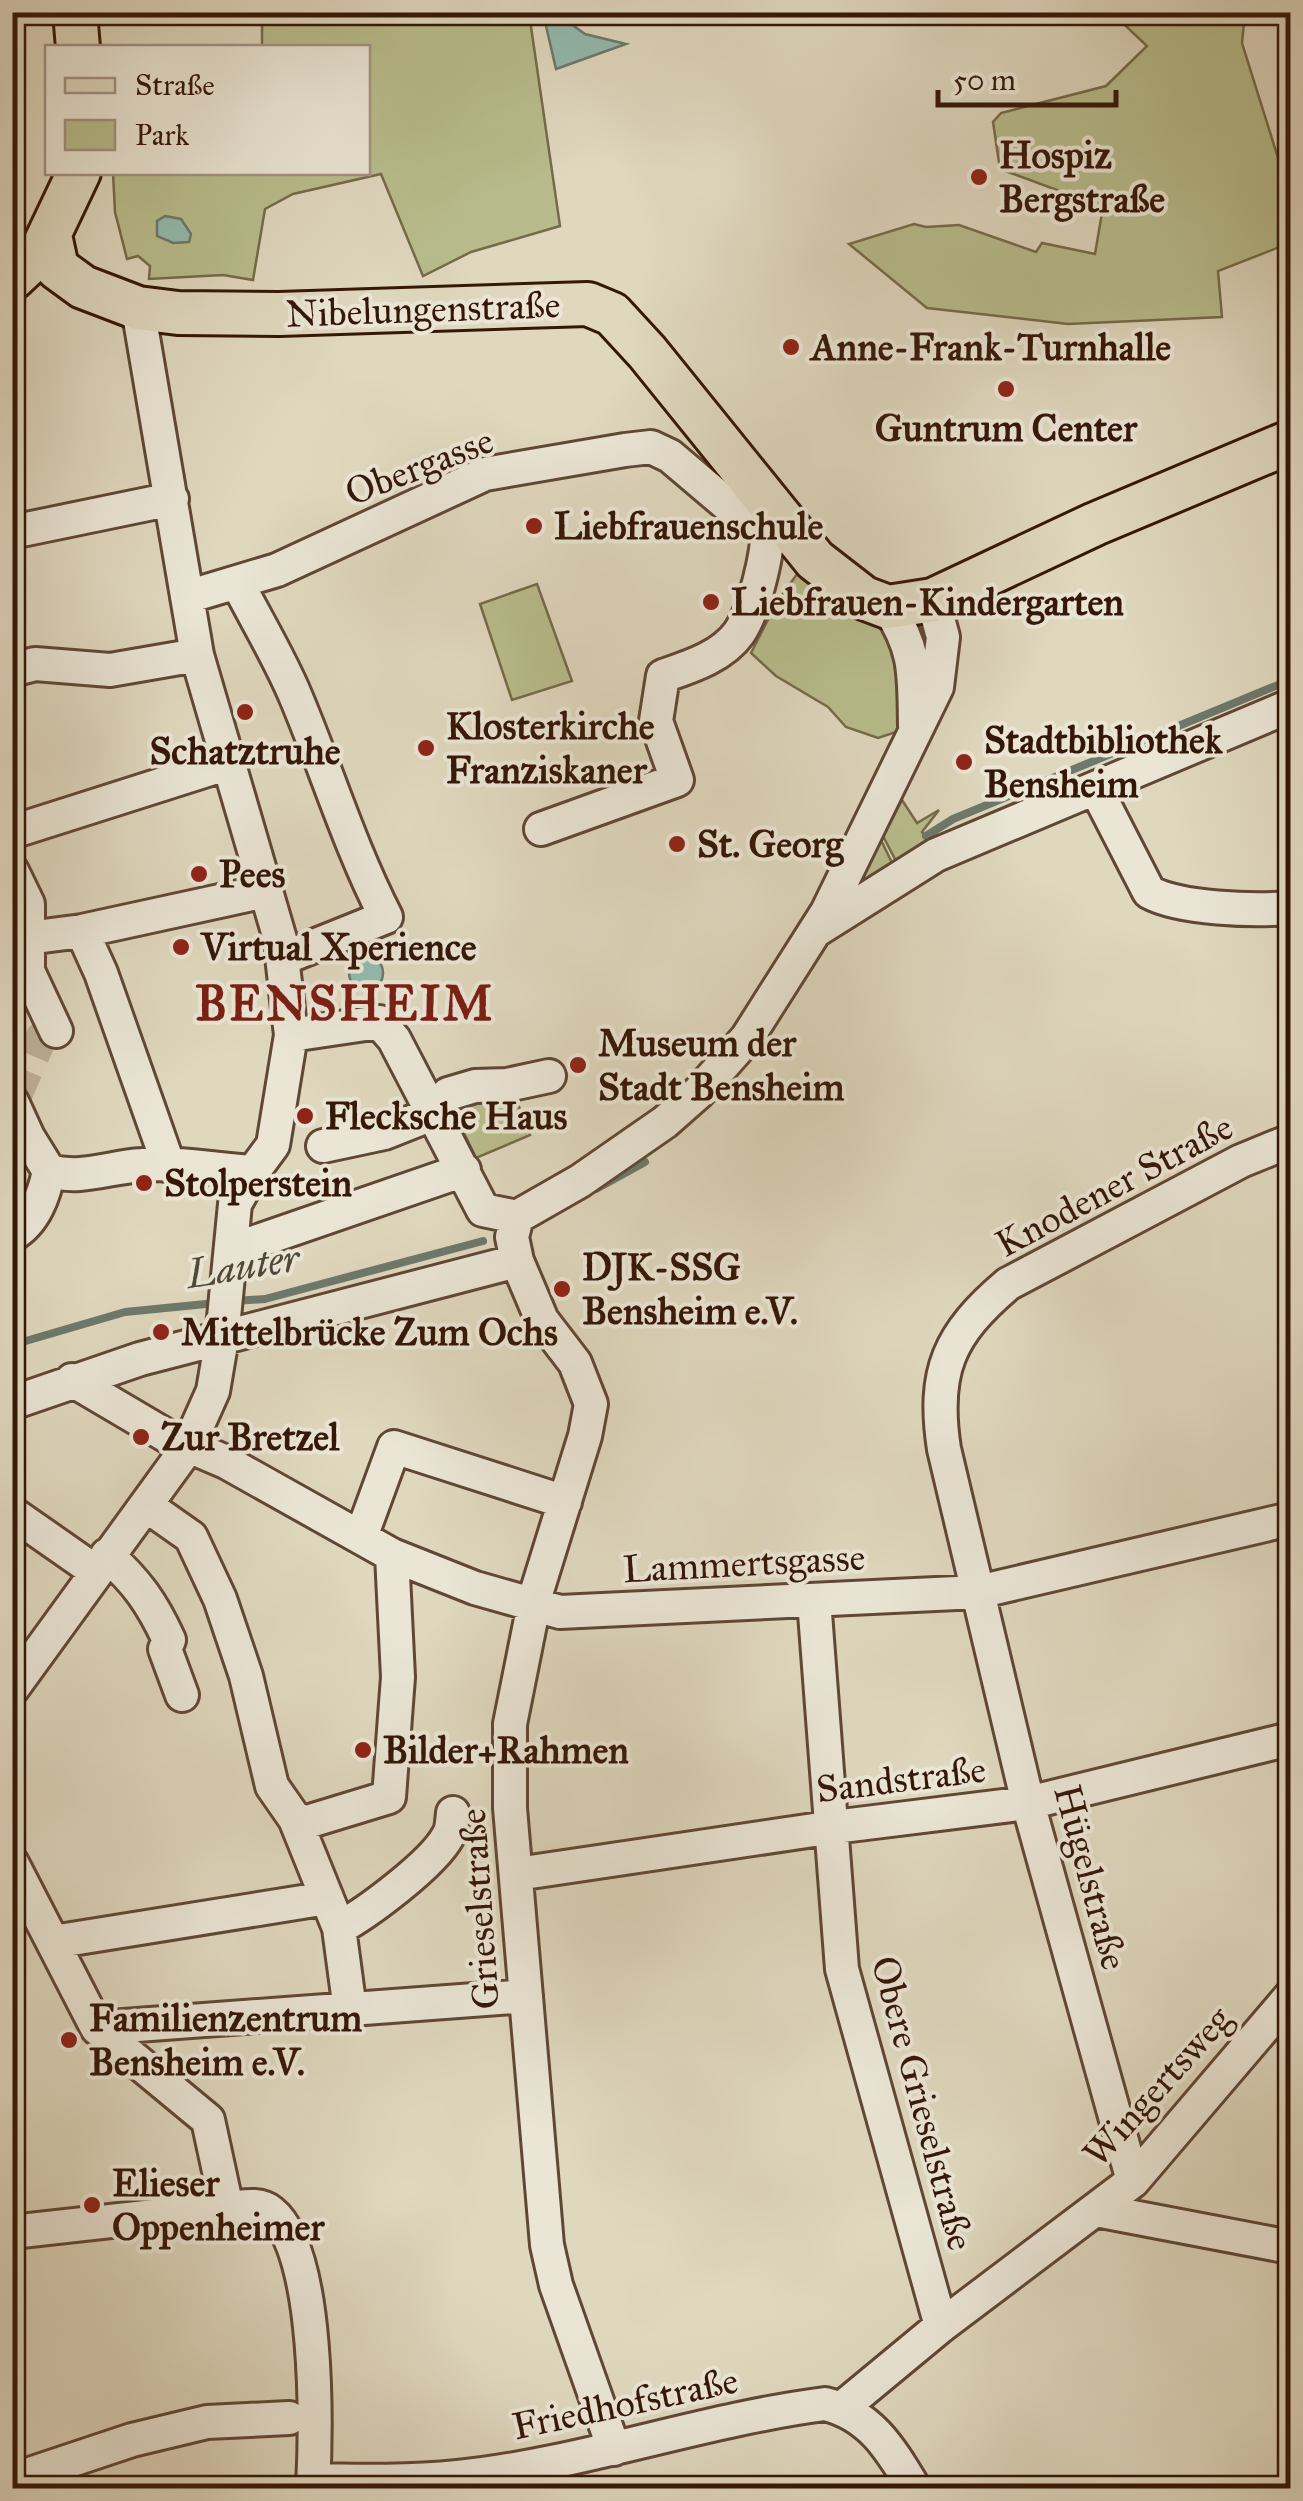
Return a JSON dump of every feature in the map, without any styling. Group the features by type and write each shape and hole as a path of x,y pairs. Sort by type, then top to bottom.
{"main road":[{"path":"75,12 78,45"},
{"path":"12,279 31,264 31,242 77,175"},
{"path":"31,242 73,255 126,302"},
{"name":"Nibelungenstraße","path":"12,296 126,302 178,313 280,314 588,304 612,314 648,352 774,522 864,598 888,607"},
{"path":"888,607 933,600 1080,531 1290,442"}],"street":[{"path":"12,1689 44,1650 101,1563 188,1446 213,1390 236,1204 252,1172 273,1145 291,1034 284,958 197,655 172,500 126,302"},
{"name":"Obergasse","path":"187,597 278,570 485,474 626,450 651,447 670,456 749,523 774,522"},
{"path":"12,532 172,500"},
{"path":"541,828 677,780 656,721 663,676 701,663 738,634 774,522"},
{"path":"238,584 293,690 356,854 386,916 284,958"},
{"path":"291,1034 379,1022 394,1039 482,1210 517,1216 580,1181 638,1142 699,1092 747,1038 815,932 938,687 943,637 933,600"},
{"path":"888,607 906,634 913,667 916,730"},
{"path":"12,670 35,664 110,670 197,655"},
{"path":"815,932 936,854 1290,706"},
{"path":"12,832 229,763"},
{"path":"1096,789 1149,892 1173,900 1256,911 1290,908"},
{"path":"12,870 28,904 20,957 56,1031"},
{"path":"20,957 82,931 266,891"},
{"path":"82,931 101,973 168,1166"},
{"path":"323,1146 384,1133 432,1114 448,1094 549,1076"},
{"path":"12,1102 49,1171 67,1176 98,1174 143,1164 252,1172"},
{"name":"Knodener Straße","path":"978,1592 940,1422 941,1381 955,1338 984,1305 1033,1269 1241,1161 1290,1141"},
{"path":"230,1265 464,1170"},
{"path":"12,1235 25,1228 44,1193 49,1171"},
{"path":"12,1403 223,1328 517,1261 512,1238 517,1216"},
{"name":"Grieselstraße","path":"517,1261 542,1320 575,1363 591,1404 585,1436 533,1605 510,1724 510,1808 550,2266 614,2449"},
{"name":"Lammertsgasse","path":"72,1380 392,1555 475,1588 560,1612 978,1592 1290,1519"},
{"path":"361,1537 394,1446 564,1502"},
{"path":"147,1506 191,1536 220,1599 246,1676 272,1786 294,1819 333,1913 350,2010"},
{"path":"12,1513 137,1582 169,1640 165,1649 182,1695"},
{"path":"294,1819 308,1822 389,1798 398,1677 392,1555"},
{"name":"Hügelstraße","path":"978,1592 1028,1802 1133,2181"},
{"name":"Obere Grieselstraße","path":"814,1600 842,1969 941,2326"},
{"name":"Sandstraße","path":"518,1874 1028,1802 1290,1738"},
{"path":"53,1942 376,1907 449,1836 454,1813"},
{"path":"12,1863 97,2028 208,2120 227,2208"},
{"path":"97,2028 526,1996"},
{"name":"Wingertsweg","path":"842,2408 941,2326 1133,2181 1290,1996"},
{"path":"12,2232 227,2208 261,2206 273,2214 281,2223 298,2263 309,2310 313,2484"},
{"path":"1096,2210 1290,2247"},
{"name":"Friedhofstraße","path":"313,2484 460,2477 614,2449 798,2407 825,2404 842,2408"},
{"path":"842,2408 886,2442 914,2488"},
{"path":"12,2480 132,2440 207,2422 289,2418"}],"green space":[{"path":"262,13 529,13 560,226 471,252 423,276 381,174 293,194 265,209 253,280 223,275 149,279 150,266 138,256 127,259 115,212 113,175 370,175 370,45 262,45"},
{"path":"1112,13 1245,13 1242,43 1290,196 1290,243 1218,271 1222,317 1068,324 927,308 849,244 914,224 959,225 1036,252 1042,243 1095,254 1103,207 1000,169 993,122 1001,113 1106,86 1147,46"},
{"path":"800,570 883,626 901,644 902,730 878,738 846,727 828,707 776,676 751,653 777,602"},
{"path":"537,584 572,681 512,700 480,604"},
{"path":"902,800 917,823 939,810 922,832 930,842 897,863 883,836"},
{"path":"881,840 893,865 845,905"},
{"path":"493,1090 505,1105 516,1099 530,1135 476,1158 450,1104"}],"water":[{"path":"548,12 556,13 585,34 626,44 556,69 546,26"},
{"path":"165,216 181,219 191,234 189,242 173,243 157,236 157,221"},
{"path":"366,956 378,961 383,973 378,985 366,990 354,985 349,973 354,961"}],"waterway":[{"name":"Lauter","path":"926,836 953,819 1290,680"},
{"name":"Lauter","path":"596,1189 645,1162"},
{"name":"Lauter","path":"235,1301 265,1299 483,1241"},
{"name":"Lauter","path":"12,1345 125,1312 216,1303"}],"tunnel":[{"path":"14,1100 41,1038 56,1031"}],"place":[{"name":"Hospiz Bergstraße","path":"979,177"},
{"name":"Anne-Frank-Turnhalle","path":"791,347"},
{"name":"Guntrum Center","path":"1006,389"},
{"name":"Liebfrauenschule","path":"534,526"},
{"name":"Liebfrauen-Kindergarten","path":"711,602"},
{"name":"Schatztruhe","path":"245,712"},
{"name":"Klosterkirche Franziskaner","path":"426,748"},
{"name":"Stadtbibliothek Bensheim","path":"964,762"},
{"name":"St. Georg","path":"677,844"},
{"name":"Pees","path":"199,874"},
{"name":"Virtual Xperience","path":"181,947"},
{"name":"Museum der Stadt Bensheim","path":"578,1065"},
{"name":"Flecksche Haus","path":"305,1116"},
{"name":"Stolperstein","path":"144,1183"},
{"name":"DJK-SSG Bensheim e.V.","path":"562,1289"},
{"name":"Mittelbrücke Zum Ochs","path":"161,1332"},
{"name":"Zur Bretzel","path":"141,1437"},
{"name":"Bilder+Rahmen","path":"363,1750"},
{"name":"Familienzentrum Bensheim e.V.","path":"69,2040"},
{"name":"Elieser Oppenheimer","path":"92,2205"}],"district":[{"name":"BENSHEIM","path":"345,1003"}]}
